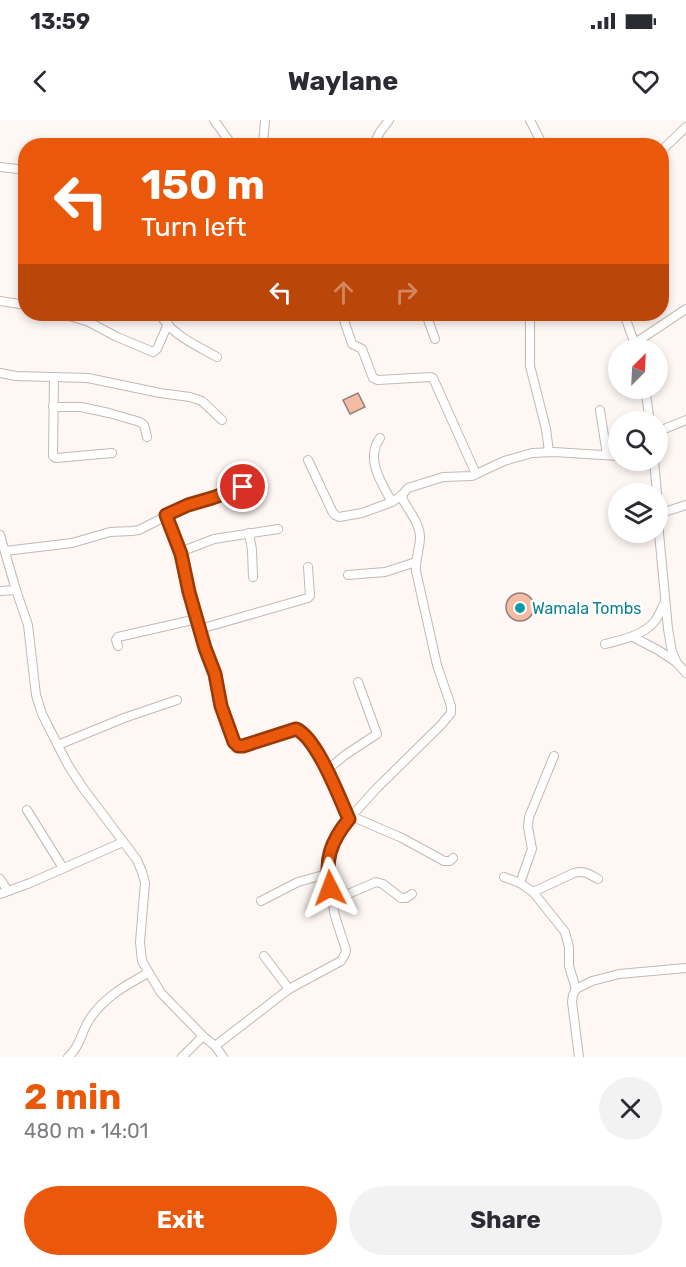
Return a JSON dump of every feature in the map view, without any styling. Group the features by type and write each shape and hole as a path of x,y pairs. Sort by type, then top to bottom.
{"street":[{"path":"214,120 226,138"},
{"path":"264,138 265,120"},
{"path":"377,138 388,120"},
{"path":"530,120 539,138"},
{"path":"669,144 686,128"},
{"path":"0,167 18,169"},
{"path":"0,301 18,304"},
{"path":"645,339 686,309"},
{"path":"86,321 150,352 156,351 168,324"},
{"path":"165,321 185,338 217,357"},
{"path":"344,321 352,344 362,349 373,378 378,380 433,378 476,474"},
{"path":"429,321 435,339"},
{"path":"530,321 530,366 546,429 549,452"},
{"path":"627,321 633,339"},
{"path":"0,373 16,376 88,378 197,399 222,420"},
{"path":"54,377 53,456 112,453"},
{"path":"53,407 90,408 140,422 144,425 147,437"},
{"path":"308,460 324,496 335,516 339,517 362,513 392,502 408,488 443,477 468,477 504,461 532,453 607,455 600,410"},
{"path":"668,427 686,420"},
{"path":"380,438 374,446 375,464 381,483 392,502"},
{"path":"5,551 72,543 110,532 139,530 188,505 243,487"},
{"path":"215,1046 289,989 341,961 345,954 345,945 335,916 327,874 332,845 350,818 451,712 452,709 437,665 416,572 419,531 402,495"},
{"path":"668,511 686,505"},
{"path":"166,515 180,552 189,592 215,674 221,706 236,745 243,746 296,729 300,731 313,746 327,770 350,818 402,838 444,861 450,861 453,858"},
{"path":"180,552 214,539 278,529"},
{"path":"249,533 253,577"},
{"path":"0,535 28,625 36,694 42,714 68,765 137,860 142,872 145,883 140,942 142,961 161,993 215,1046 223,1057"},
{"path":"660,543 665,602 672,652 677,663"},
{"path":"348,575 385,573 416,562"},
{"path":"200,629 308,598 310,596 308,567"},
{"path":"0,591 16,590"},
{"path":"605,644 633,637 654,622 665,602"},
{"path":"118,646 116,640 118,638 197,619"},
{"path":"633,637 652,646 677,663 686,673"},
{"path":"327,770 377,734 358,682"},
{"path":"58,745 124,718 177,700"},
{"path":"520,883 532,849 528,827 531,812 554,756"},
{"path":"27,810 63,868"},
{"path":"0,879 4,893 123,842"},
{"path":"533,892 580,871 598,879"},
{"path":"261,901 298,882 327,874"},
{"path":"504,877 520,883 533,892 565,932 569,947 568,966 576,989"},
{"path":"332,901 376,882 383,884 401,898 412,894"},
{"path":"264,956 289,989"},
{"path":"579,1057 572,1002 576,989 592,981 619,974 686,968"},
{"path":"68,1057 78,1045 89,1020 98,1008 121,989 148,973"},
{"path":"182,1057 203,1036"}],"building":[{"path":"358,393 365,407 350,414 343,400"},
{"path":"520,593 530,597 534,607 530,617 520,621 510,617 506,607 510,597"}],"place":[{"name":"Wamala Tombs","path":"520,608"}],"route":[{"path":"243,487 188,505 166,515 181,554 189,592 215,674 221,706 234,742 238,746 243,746 293,729 300,731 319,755 349,819 332,845 327,874 330,888"}]}
